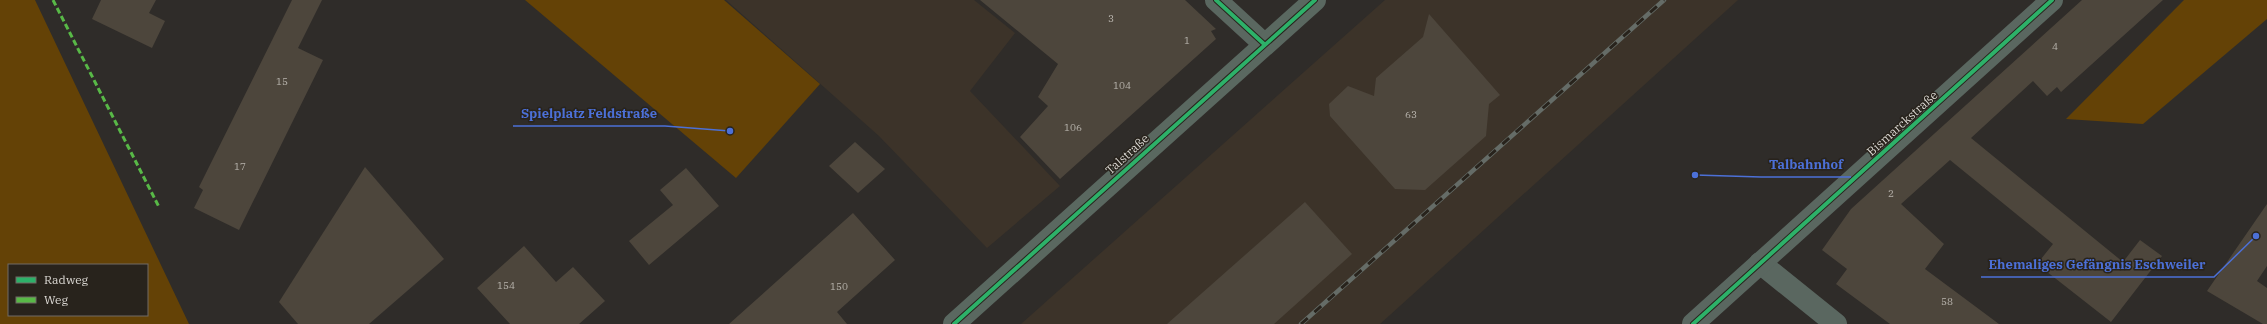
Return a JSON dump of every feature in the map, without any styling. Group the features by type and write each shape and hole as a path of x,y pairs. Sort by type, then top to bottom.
{"main road":[{"name":"Talstraße","path":"954,324 1264,44 1315,0"}],"street":[{"path":"1216,0 1264,44"},
{"name":"Bismarckstraße","path":"1693,324 2052,0"},
{"path":"1760,263 1836,324"}],"shaded area":[{"path":"0,0 35,0 189,324 0,324"},
{"path":"525,0 724,0 820,84 736,178"},
{"path":"726,0 974,0 1015,33 970,91 1060,186 987,248 879,136"},
{"path":"1385,0 1738,0 1380,324 1021,324"},
{"path":"2184,0 2267,0 2267,19 2143,124 2066,119"}],"building":[{"path":"101,0 156,0 149,13 165,21 152,48 92,19"},
{"path":"292,0 322,0 298,48 323,60 239,230 194,208 203,190 199,187"},
{"path":"980,0 1185,0 1216,29 1211,31 1216,39 1060,179 1020,137 1048,106 1038,97 1058,64"},
{"path":"2082,0 2163,0 2061,92 2057,87 2047,96 2033,81 1971,138 2123,262 2140,240 2162,256 2111,322 2037,264 2053,244 1950,160 1901,204 1944,244 1925,269 1999,324 1890,324 1836,284 1847,269 1822,250 1851,209"},
{"path":"1429,14 1500,95 1489,104 1486,136 1425,190 1395,189 1330,116 1329,104 1348,86 1374,96 1376,78 1423,37"},
{"path":"855,142 885,169 858,193 829,166"},
{"path":"365,167 444,259 369,324 298,324 279,302"},
{"path":"686,168 719,206 649,265 629,241 673,205 660,190"},
{"path":"1305,202 1352,254 1274,324 1167,324"},
{"path":"2267,204 2267,266 2257,281 2267,288 2267,324 2263,324 2207,291"},
{"path":"853,213 895,260 837,312 847,324 729,324"},
{"path":"524,246 556,282 573,267 605,301 579,324 510,324 477,288"}],"railway":[{"path":"1301,324 1664,0"}],"marked path":[{"path":"53,0 159,207"}],"cycle path":[{"path":"1216,0 1264,44"},
{"path":"954,324 1315,0"},
{"path":"1693,324 2052,0"}],"place":[{"name":"Spielplatz Feldstraße","path":"730,131"},
{"name":"Talbahnhof","path":"1695,175"},
{"name":"Ehemaliges Gefängnis Eschweiler","path":"2256,236"}]}
